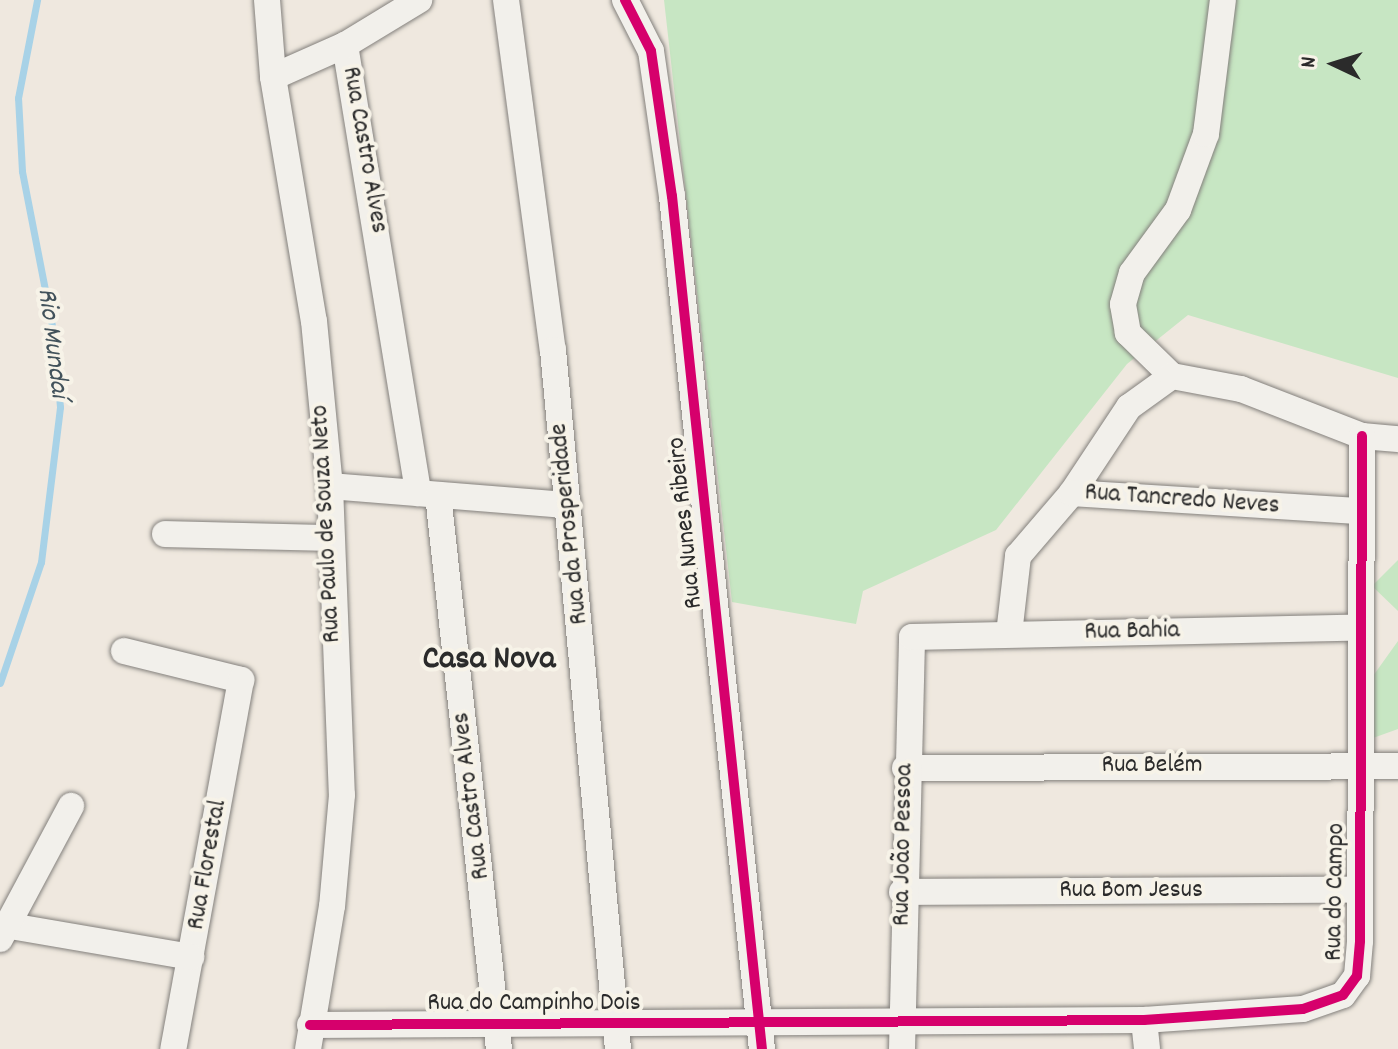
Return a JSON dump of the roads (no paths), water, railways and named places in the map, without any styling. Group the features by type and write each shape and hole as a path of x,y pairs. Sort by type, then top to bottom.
{"street":[{"name":"Rua Paulo de Souza Neto","path":"267,0 273,77 314,321 330,486 342,795 332,906 309,1037"},
{"path":"273,77 345,45 419,0"},
{"name":"Rua da Prosperidade","path":"506,0 568,505 616,1038"},
{"name":"Rua Nunes Ribeiro","path":"625,0 651,51 672,196 762,1049"},
{"path":"1223,0 1206,134 1178,210 1132,273 1123,304 1128,333 1172,376 1241,389 1362,436 1398,439"},
{"name":"Rua Castro Alves","path":"345,45 428,494 498,1038"},
{"path":"1072,493 1129,407 1172,376"},
{"name":"Rua do Campo","path":"902,1018 1144,1020 1303,1009 1343,995 1357,976 1360,890 1362,436"},
{"path":"330,486 568,505"},
{"name":"Rua Tancredo Neves","path":"1009,634 1018,556 1072,493 1360,511"},
{"path":"165,534 331,538"},
{"name":"Rua Bahia","path":"907,641 918,635 1359,628"},
{"name":"Rua João Pessoa","path":"902,1049 907,641"},
{"name":"Rua Florestal","path":"124,651 241,680 173,1049"},
{"name":"Rua Belém","path":"905,768 1398,766"},
{"path":"71,806 5,933 191,957"},
{"name":"Rua Bom Jesus","path":"902,892 1360,890"},
{"name":"Rua do Campinho Dois","path":"309,1037 616,1038 758,1021 902,1018"},
{"path":"1144,1020 1147,1049"}],"waterway":[{"name":"Rio Mundaí","path":"0,683 41,562 60,407 54,336 22,171 18,98 37,0"}],"district":[{"name":"Casa Nova","path":"489,661"}]}
